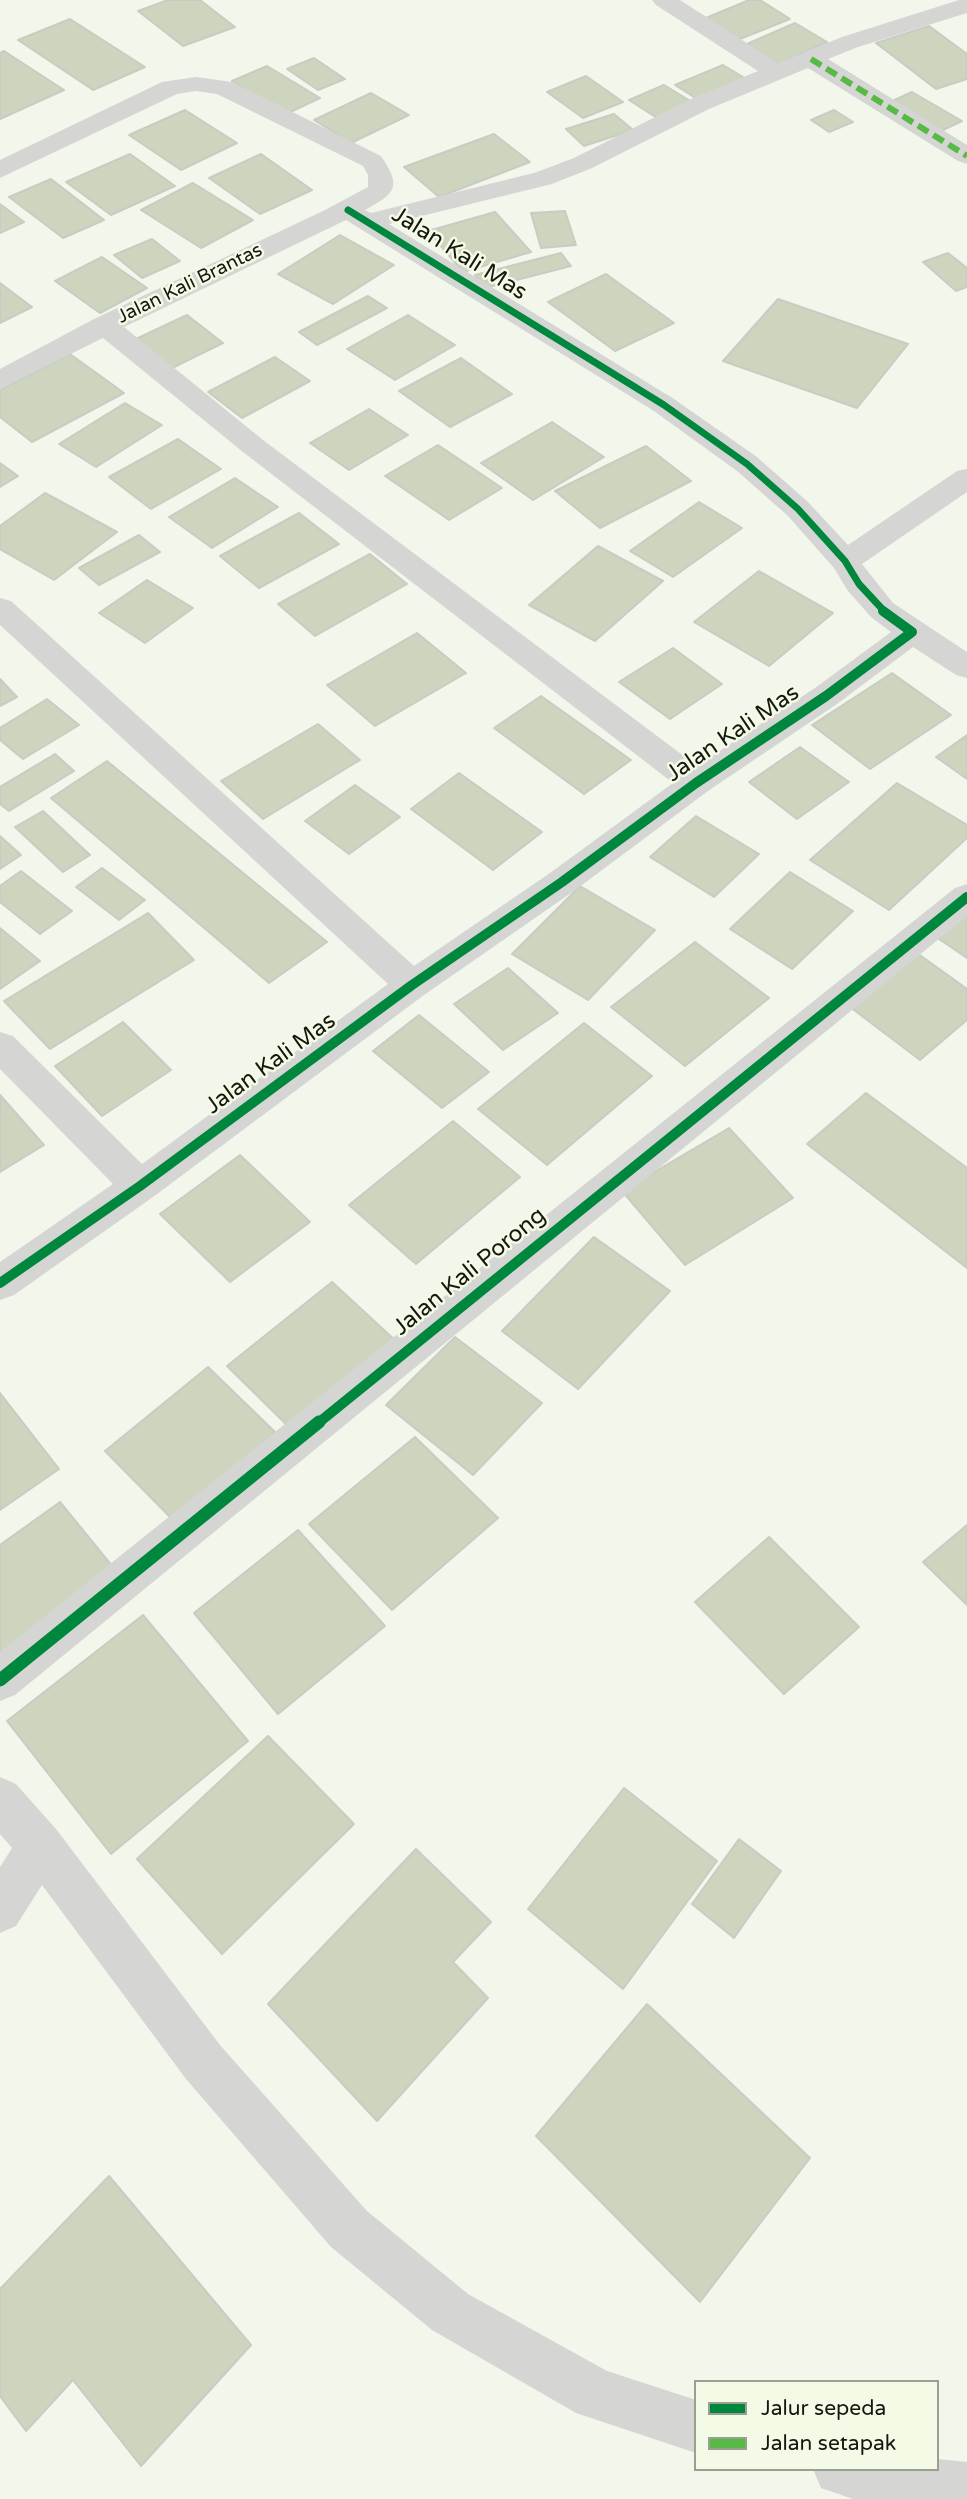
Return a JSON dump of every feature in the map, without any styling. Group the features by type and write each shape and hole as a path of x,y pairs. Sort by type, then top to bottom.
{"street":[{"path":"664,0 776,73"},
{"path":"357,216 543,179 583,163 700,104 850,42 967,5"},
{"path":"811,59 967,156"},
{"name":"Jalan Kali Brantas","path":"0,170 171,87 196,84 223,87 372,161 382,175 381,190 357,216 295,233 0,380"},
{"name":"Jalan Kali Mas","path":"0,1283 140,1186 412,985 562,882 696,783 826,696 912,632 882,610 859,584 845,561 788,500 747,464 674,412 357,216"},
{"path":"104,326 253,446 696,783"},
{"path":"845,561 967,478"},
{"path":"0,608 412,985"},
{"path":"912,632 967,667"},
{"name":"Jalan Kali Porong","path":"0,1680 967,897"},
{"path":"0,1046 140,1186"},
{"path":"0,1800 40,1845 204,2062 349,2229 450,2312 595,2394 694,2426"},
{"path":"0,1910 40,1845"},
{"path":"848,2471 894,2482 967,2489"}],"building":[{"path":"168,0 200,0 235,27 183,46 138,11"},
{"path":"749,0 760,0 790,19 740,39 706,18"},
{"path":"70,19 145,67 93,90 18,40"},
{"path":"795,23 827,42 779,64 747,44"},
{"path":"929,26 967,54 967,79 936,89 876,43"},
{"path":"4,51 64,90 0,119 0,53"},
{"path":"314,58 345,79 318,90 287,69"},
{"path":"723,65 748,80 700,101 675,85"},
{"path":"267,66 320,98 284,115 232,81"},
{"path":"586,76 623,102 583,118 547,92"},
{"path":"664,85 692,102 657,118 629,100"},
{"path":"912,92 962,121 939,132 888,103"},
{"path":"371,93 409,115 351,143 314,120"},
{"path":"185,110 237,143 181,170 129,135"},
{"path":"834,110 853,122 829,132 811,120"},
{"path":"614,114 633,130 584,146 566,129"},
{"path":"494,134 530,162 439,197 404,167"},
{"path":"130,154 175,186 111,215 66,182"},
{"path":"261,154 312,190 260,214 209,178"},
{"path":"51,179 104,220 63,238 9,197"},
{"path":"193,183 253,220 201,248 141,210"},
{"path":"0,204 24,222 0,233"},
{"path":"565,211 576,245 541,248 531,213"},
{"path":"495,212 531,252 463,272 428,231"},
{"path":"340,235 394,265 333,304 278,274"},
{"path":"152,239 180,261 142,278 114,255"},
{"path":"561,253 571,266 485,288 475,275"},
{"path":"948,253 967,268 967,287 956,291 923,262"},
{"path":"102,257 147,288 100,313 55,281"},
{"path":"606,274 674,323 615,351 548,302"},
{"path":"0,283 32,307 0,323"},
{"path":"368,296 387,308 317,345 299,332"},
{"path":"778,299 908,344 857,408 723,361"},
{"path":"187,315 223,343 172,368 136,339"},
{"path":"408,315 455,345 395,380 347,349"},
{"path":"70,354 124,393 32,442 0,417 0,390"},
{"path":"275,357 310,381 242,418 208,392"},
{"path":"461,358 512,394 450,427 399,391"},
{"path":"125,403 162,425 96,467 59,444"},
{"path":"369,409 408,435 349,470 310,443"},
{"path":"552,422 604,457 533,500 481,463"},
{"path":"178,439 221,469 151,509 109,477"},
{"path":"438,445 502,488 449,520 385,476"},
{"path":"646,446 691,481 600,528 555,491"},
{"path":"0,463 18,476 0,487"},
{"path":"235,478 278,507 212,548 169,517"},
{"path":"45,493 117,532 54,580 0,549 0,526"},
{"path":"699,502 742,528 673,577 630,551"},
{"path":"299,513 339,544 259,588 220,556"},
{"path":"139,535 160,552 99,585 79,568"},
{"path":"598,546 663,581 595,641 529,605"},
{"path":"370,554 407,584 315,636 278,604"},
{"path":"759,571 833,613 769,666 694,622"},
{"path":"147,580 193,608 145,643 99,613"},
{"path":"417,633 466,673 375,726 327,685"},
{"path":"673,648 722,684 670,719 619,682"},
{"path":"892,673 951,715 870,769 812,725"},
{"path":"0,679 17,697 0,706"},
{"path":"541,696 631,760 584,794 494,728"},
{"path":"47,699 79,725 23,759 0,740 0,728"},
{"path":"318,724 360,760 263,819 221,781"},
{"path":"967,735 967,779 936,757"},
{"path":"800,747 849,782 797,819 749,782"},
{"path":"55,754 74,771 9,811 0,804 0,787"},
{"path":"107,761 327,942 269,983 51,798"},
{"path":"459,773 542,832 493,870 411,809"},
{"path":"897,783 967,825 967,838 889,910 810,860"},
{"path":"355,785 400,817 349,854 305,821"},
{"path":"43,811 90,855 63,872 15,827"},
{"path":"696,816 759,854 714,897 650,857"},
{"path":"0,836 21,855 0,869"},
{"path":"102,868 145,900 119,920 76,887"},
{"path":"21,871 72,911 40,934 0,902 0,886"},
{"path":"790,872 853,911 792,969 730,929"},
{"path":"580,886 655,930 588,1000 512,954"},
{"path":"967,904 967,958 933,935"},
{"path":"148,913 194,960 50,1049 4,1001"},
{"path":"0,928 40,961 0,989"},
{"path":"695,942 769,998 685,1066 611,1007"},
{"path":"917,953 967,989 967,1020 920,1060 850,1007"},
{"path":"508,968 558,1013 503,1050 454,1004"},
{"path":"419,1015 489,1072 442,1108 373,1051"},
{"path":"123,1022 171,1070 102,1116 55,1066"},
{"path":"584,1023 652,1076 547,1165 478,1109"},
{"path":"866,1093 967,1168 967,1268 807,1144"},
{"path":"0,1095 44,1145 0,1172"},
{"path":"453,1121 520,1177 416,1264 349,1205"},
{"path":"729,1128 793,1198 685,1265 622,1191"},
{"path":"240,1155 310,1222 230,1282 160,1214"},
{"path":"594,1237 670,1291 578,1389 502,1331"},
{"path":"332,1282 397,1342 292,1430 227,1366"},
{"path":"455,1337 542,1403 473,1475 386,1405"},
{"path":"208,1367 275,1432 172,1519 105,1451"},
{"path":"0,1393 59,1469 0,1510"},
{"path":"415,1437 498,1518 392,1610 309,1524"},
{"path":"60,1502 117,1572 0,1660 0,1545"},
{"path":"967,1525 967,1605 923,1562"},
{"path":"298,1530 385,1626 278,1714 194,1613"},
{"path":"769,1537 859,1627 784,1694 695,1602"},
{"path":"143,1615 248,1741 111,1854 7,1721"},
{"path":"268,1736 354,1824 222,1954 137,1859"},
{"path":"624,1788 717,1861 623,1989 528,1909"},
{"path":"739,1839 781,1871 734,1938 692,1904"},
{"path":"416,1849 491,1922 453,1962 488,1998 377,2121 268,2004"},
{"path":"647,2004 810,2158 700,2302 536,2136"},
{"path":"109,2176 251,2345 141,2466 73,2380 26,2431 0,2396 0,2289"}],"marked path":[{"path":"811,59 967,156"}],"cycle path":[{"path":"0,1283 140,1186 412,985 562,882 696,783 826,696 912,632 882,610 859,584 845,561 798,509 747,464 664,405 348,210"},
{"path":"0,1680 967,897"}]}
